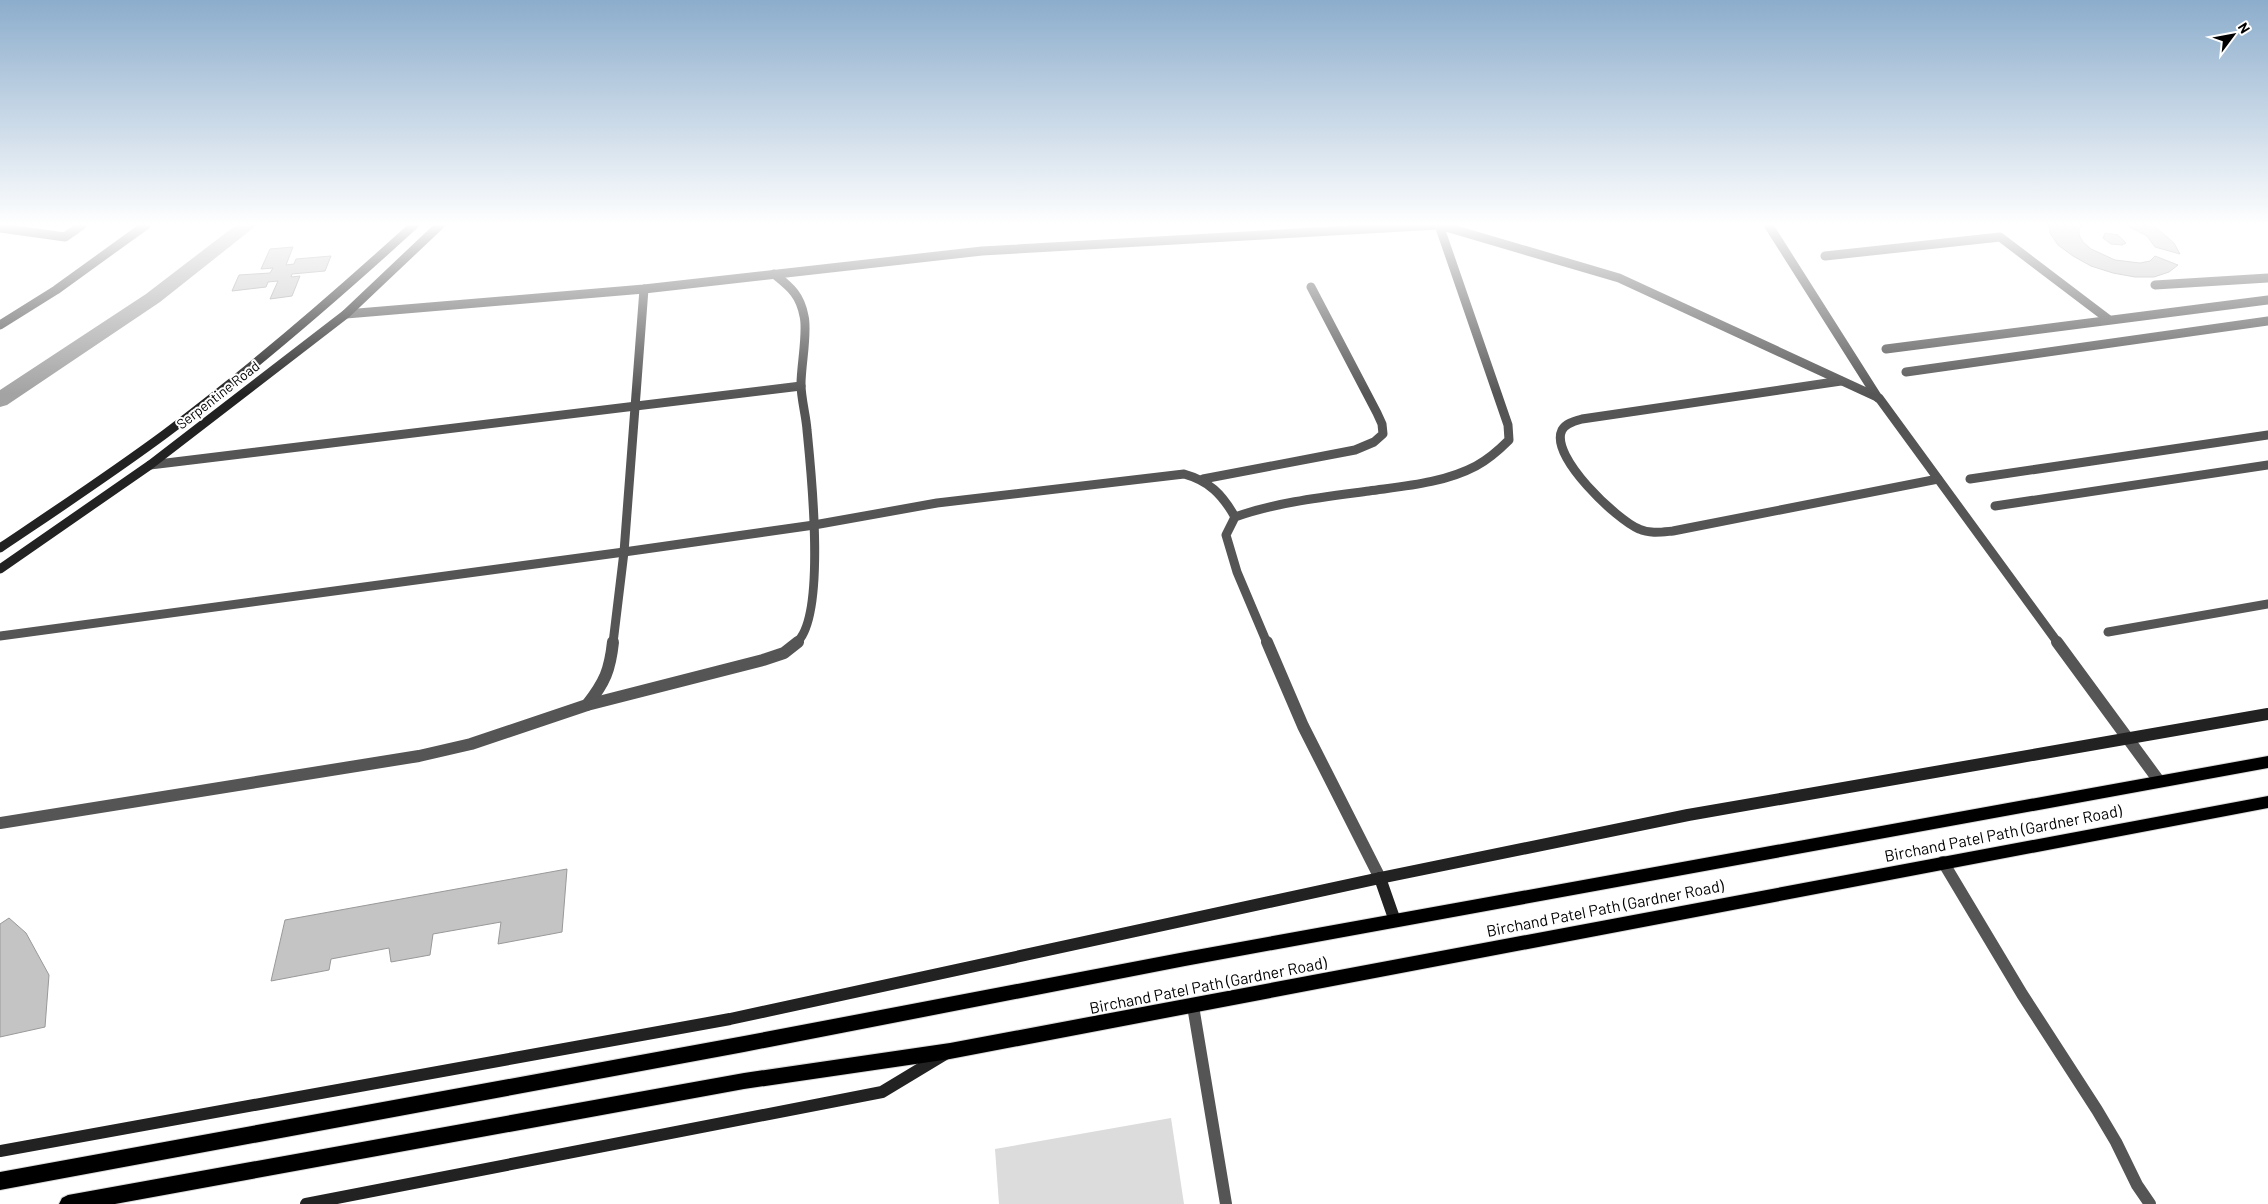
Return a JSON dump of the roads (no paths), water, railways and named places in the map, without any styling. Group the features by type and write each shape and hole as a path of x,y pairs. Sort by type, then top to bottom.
{"main road":[{"name":"Birchand Patel Path (Gardner Road)","path":"0,1180 744,1044 1185,959 1395,922 2159,780 2268,762"},
{"name":"Birchand Patel Path (Gardner Road)","path":"68,1204 744,1081 950,1051 2268,802"}],"street":[{"path":"0,325 68,281"},
{"path":"0,548 116,470 190,415 324,306 352,281"},
{"name":"Serpentine Road","path":"0,569 150,465 346,314 381,281"},
{"path":"346,314 707,281"},
{"path":"0,824 419,756 471,744 587,705 726,671 784,652 801,639 811,612 814,583 814,524 802,386 805,316 796,292 783,281"},
{"path":"1395,922 1380,878 1303,726 1237,572 1226,535 1235,518 1257,509 1278,504 1393,488 1445,478 1482,463 1502,449 1509,440 1508,425 1458,281"},
{"path":"1626,281 1879,398"},
{"path":"1804,281 1879,398 2159,780"},
{"path":"2058,281 2108,319"},
{"path":"2155,285 2217,281"},
{"path":"1203,479 1356,450 1374,442 1383,434 1382,424 1377,413 1311,287"},
{"path":"587,705 602,686 610,668 624,552 644,288"},
{"path":"1886,349 2108,319 2268,300"},
{"path":"1906,372 2268,321"},
{"path":"1842,381 1582,418 1568,423 1561,432 1561,448 1584,481 1608,508 1623,521 1638,529 1654,532 1683,530 1938,479"},
{"path":"150,465 802,386"},
{"path":"1970,479 2268,435"},
{"path":"1995,506 2268,465"},
{"path":"0,636 624,552 814,524 938,503 1184,474 1203,479 1222,494 1235,518"},
{"path":"2108,632 2268,604"},
{"path":"0,1151 730,1018 1380,878 1688,815 2268,714"},
{"path":"1943,862 2022,994 2097,1110 2116,1142 2137,1185 2150,1204"},
{"path":"1193,1006 1226,1204"},
{"path":"306,1204 882,1092 950,1051"}],"waterway":[{"path":"0,400 153,298 175,281"}]}
